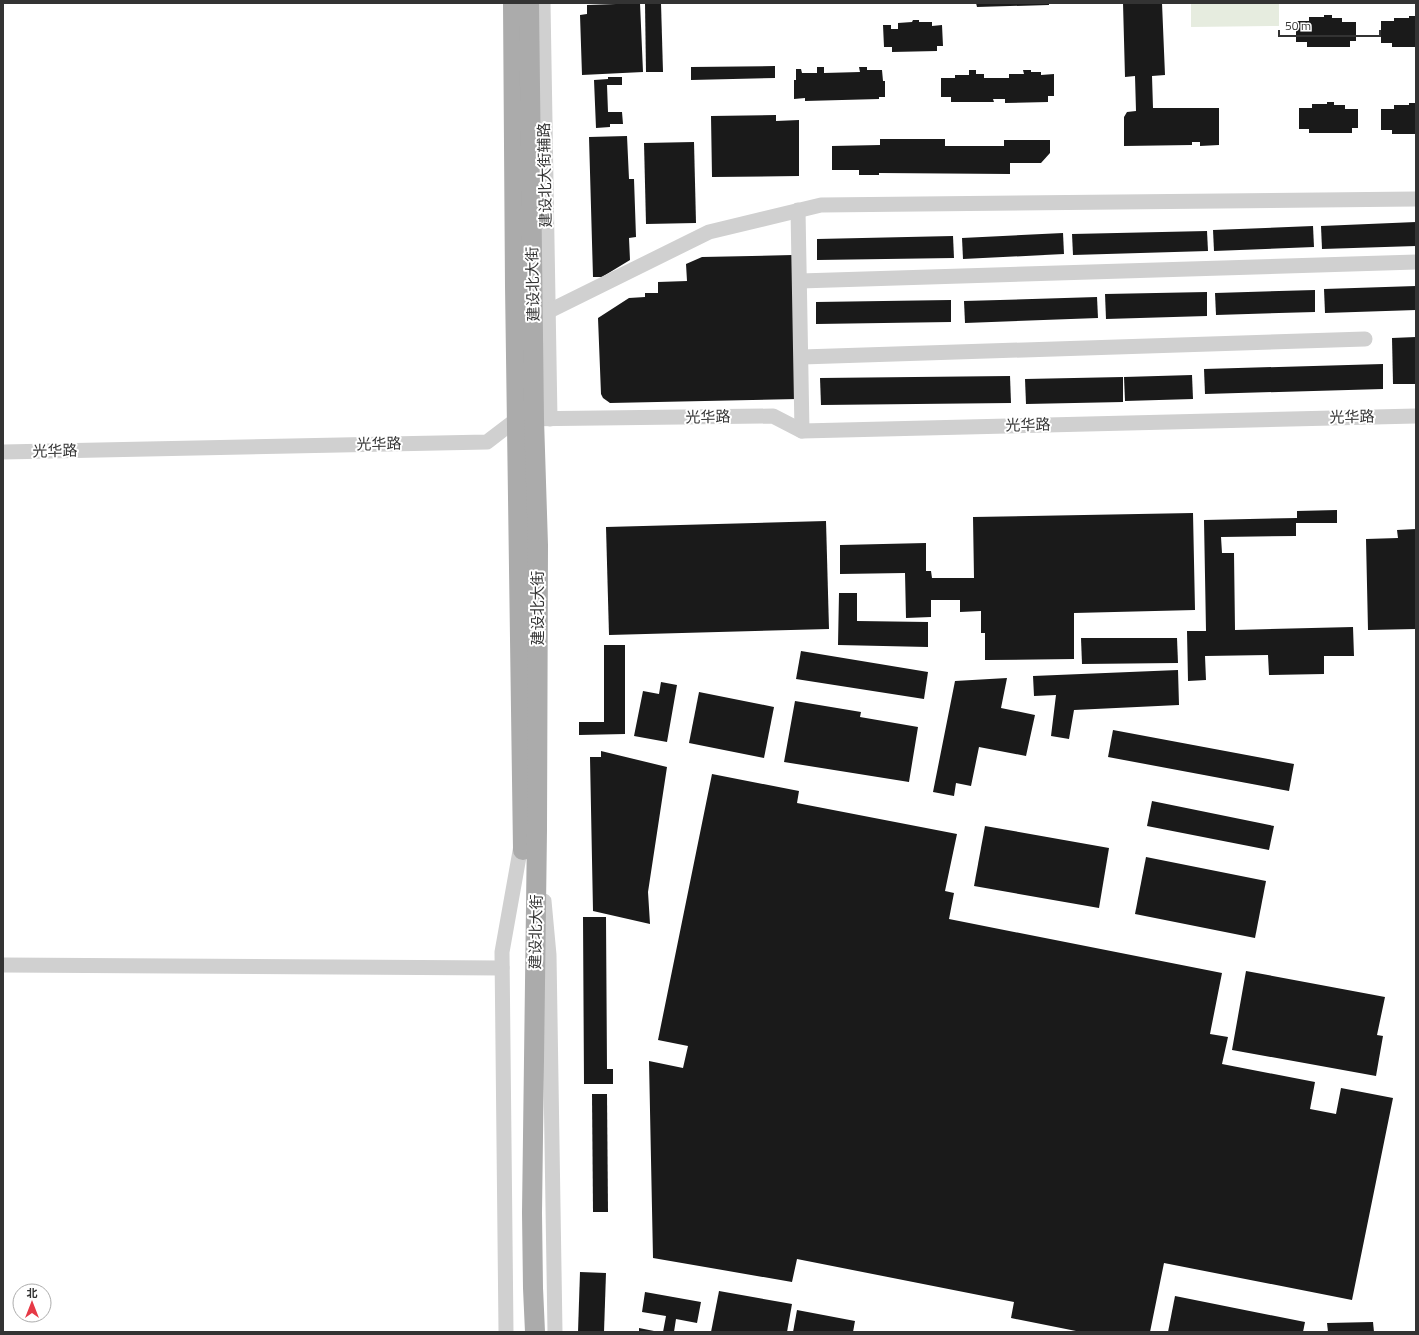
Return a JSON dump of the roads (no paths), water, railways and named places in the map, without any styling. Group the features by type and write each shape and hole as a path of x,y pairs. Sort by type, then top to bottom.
{"main road":[{"path":"513,3 534,419"},
{"name":"建设北大街","path":"529,3 540,316 534,419 538,545 530,835 529,1213"},
{"path":"526,1332 529,1213"},
{"path":"529,1213 535,1332"}],"street":[{"name":"建设北大街辅路","path":"540,316 543,3"},
{"path":"540,316 709,232 821,205 1416,198"},
{"path":"798,210 802,357 802,431"},
{"path":"800,280 1416,262"},
{"path":"802,357 1365,339"},
{"name":"光华路","path":"3,452 487,442 534,419 773,416 802,431 1416,416"},
{"path":"506,1332 502,952 530,835"},
{"path":"530,835 549,955 555,1332"},
{"path":"3,965 502,968"}]}
